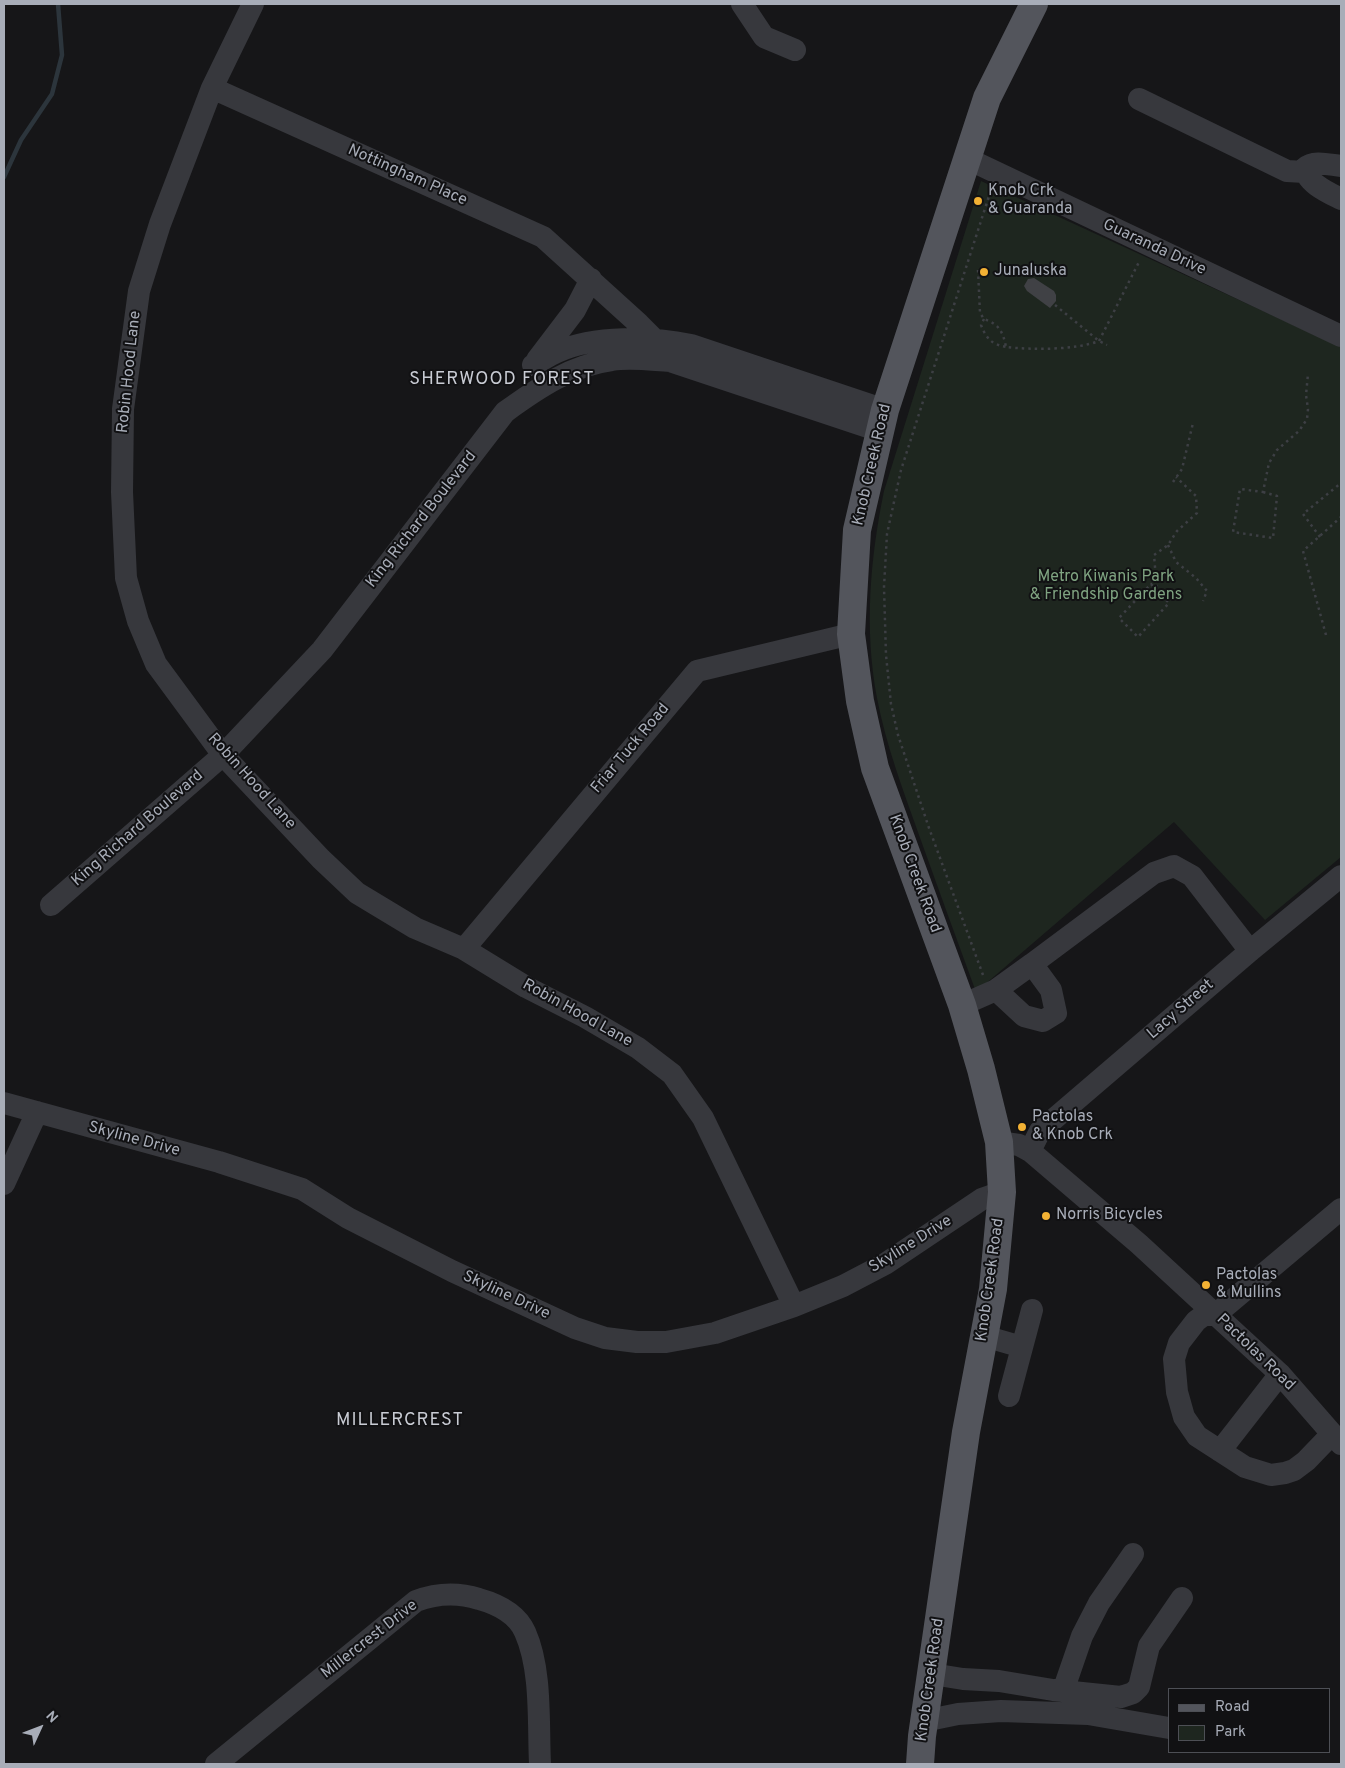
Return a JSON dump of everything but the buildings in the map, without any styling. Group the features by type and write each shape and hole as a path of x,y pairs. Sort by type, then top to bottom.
{"main road":[{"name":"Knob Creek Road","path":"920,1764 924,1722 966,1432 993,1289 1002,1192 998,1142 981,1069 962,1005 875,768 860,701 851,634 857,530 883,420 987,98 1034,4"}],"street":[{"name":"Robin Hood Lane","path":"252,4 212,88 160,224 139,291 123,409 122,492 126,578 138,621 156,664 223,755 321,859 357,893 415,928 464,949 526,987 585,1017 638,1048 672,1074 703,1118 794,1306"},
{"path":"742,4 764,37 795,50"},
{"name":"Nottingham Place","path":"212,88 543,238 667,348"},
{"path":"1140,99 1287,171 1305,172"},
{"name":"Guaranda Drive","path":"968,159 1340,331"},
{"path":"1341,166 1309,164 1305,168 1305,172 1310,180 1341,198"},
{"path":"506,412 533,365 575,310 591,279"},
{"path":"575,310 584,356"},
{"name":"King Richard Boulevard","path":"533,365 558,352 612,360 641,359 667,348 883,420"},
{"name":"King Richard Boulevard","path":"51,905 223,755 322,650 506,412 534,391 559,376 584,356"},
{"name":"Friar Tuck Road","path":"464,949 697,671 851,634"},
{"path":"962,1005 993,991 1154,873 1174,866 1192,876 1250,951"},
{"name":"Lacy Street","path":"1030,1151 1040,1131 1250,951 1341,876"},
{"path":"993,991 1024,1016 1043,1021 1056,1013 1051,990 1032,964"},
{"name":"Skyline Drive","path":"4,1103 219,1162 302,1189 348,1218 452,1271 575,1328 605,1338 637,1342 666,1342 716,1333 794,1306 843,1286 885,1264 982,1199 1002,1192"},
{"path":"4,1184 37,1112"},
{"name":"Pactolas Road","path":"998,1142 1020,1145 1030,1151 1139,1244 1280,1374 1337,1439"},
{"path":"1337,1439 1294,1470 1285,1473 1271,1474 1245,1467 1197,1436 1184,1417 1177,1392 1174,1359 1179,1343 1196,1321 1204,1315 1215,1315 1341,1209"},
{"path":"1009,1396 1032,1310"},
{"path":"984,1336 1022,1347"},
{"path":"1220,1451 1280,1374"},
{"path":"1063,1691 1082,1636 1095,1611 1133,1554"},
{"name":"Millercrest Drive","path":"216,1764 416,1601 431,1595 450,1594 469,1596 490,1602 509,1613 524,1630 536,1676 540,1764"},
{"path":"932,1674 1120,1697 1133,1693 1139,1687 1149,1646 1182,1598"},
{"path":"924,1722 958,1714 1001,1711 1088,1714 1168,1728"}],"path":[{"path":"993,991 929,828 898,734 891,704 886,655 884,587 887,534 901,470 989,196 998,190"},
{"path":"984,319 981,325 984,333 994,344 1006,348 1087,346 1099,341 1143,255"},
{"path":"978,270 980,313 984,319 994,322 1003,332 1006,348"},
{"path":"1055,305 1099,341 1107,345"},
{"path":"1263,492 1269,463 1277,450 1299,431 1307,419 1306,395 1308,374"},
{"path":"1173,482 1182,469 1193,423"},
{"path":"1157,591 1151,584 1119,618 1138,637 1170,603 1157,591 1154,555 1168,545 1177,531 1197,513 1196,496 1176,477"},
{"path":"1320,537 1303,514 1341,483"},
{"path":"1240,489 1263,492 1277,496 1273,538 1233,532 1240,489"},
{"path":"1326,635 1303,551 1341,517"},
{"path":"1168,545 1176,562 1196,578 1207,591 1203,601"}],"green space":[{"name":"Metro Kiwanis Park & Friendship Gardens","path":"981,181 1341,347 1341,857 1265,920 1174,822 976,992 890,750 877,698 873,672 870,594 875,542 884,491"}],"waterway":[{"path":"4,177 21,140 52,94 62,55 58,4"}],"place":[{"name":"Knob Crk & Guaranda","path":"978,201"},
{"name":"Junaluska","path":"984,272"},
{"name":"Pactolas & Knob Crk","path":"1022,1127"},
{"name":"Norris Bicycles","path":"1046,1216"},
{"name":"Pactolas & Mullins","path":"1206,1285"}],"district":[{"name":"SHERWOOD FOREST","path":"502,380"},
{"name":"MILLERCREST","path":"400,1421"}]}
